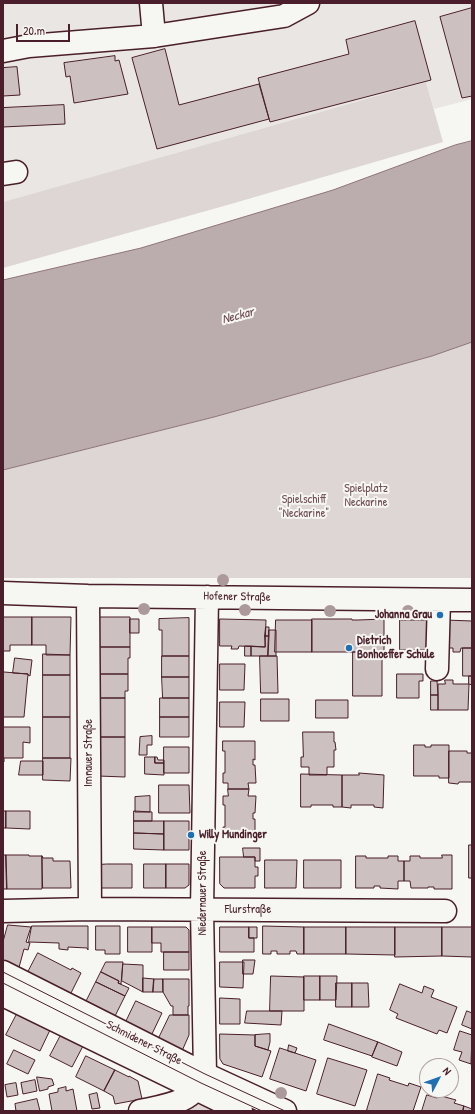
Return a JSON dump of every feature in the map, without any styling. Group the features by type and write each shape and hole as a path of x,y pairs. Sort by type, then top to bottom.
{"street":[{"path":"151,3 154,36"},
{"path":"3,51 29,46 154,36 284,16 309,3"},
{"path":"3,42 29,46"},
{"name":"Hofener Straße","path":"3,593 88,596 472,600"},
{"name":"Imnauer Straße","path":"88,596 90,909"},
{"name":"Niedernauer Straße","path":"201,1082 207,597"},
{"path":"437,670 439,600"},
{"name":"Flurstraße","path":"3,911 90,909 445,911"},
{"name":"Schmidener Straße","path":"3,972 201,1082 241,1111"},
{"name":"Schmidener Straße","path":"3,995 201,1082 285,1111"},
{"path":"140,1111 167,1106 185,1098 201,1082"}],"shaded area":[{"path":"3,3 472,3 472,99 434,109 426,82 3,202"}],"green space":[{"path":"426,82 443,142 231,204 3,268 3,202"},
{"path":"472,342 472,578 3,578 3,470 214,417 432,356"},
{"path":"202,1104 216,1111 171,1111"}],"water":[{"name":"Neckar","path":"472,141 472,342 432,356 214,417 3,470 3,280 141,248 333,190 455,145"}],"building":[{"path":"472,8 472,96 462,98 440,17"},
{"path":"415,21 431,80 270,122 258,78 349,54 346,40"},
{"path":"165,49 179,105 259,84 269,119 157,149 132,58"},
{"path":"115,56 115,61 119,60 128,94 74,103 70,76 66,77 64,63"},
{"path":"17,67 20,95 3,96 3,68"},
{"path":"64,105 65,124 3,127 3,108"},
{"path":"3,617 32,617 32,645 10,645 10,651 3,651"},
{"path":"32,617 71,617 70,655 46,655 46,645 32,645"},
{"path":"98,617 130,617 130,647 98,647"},
{"path":"189,618 189,656 162,656 162,630 159,630 159,619"},
{"path":"130,619 139,619 139,633 130,633"},
{"path":"220,619 266,620 265,647 239,646 238,649 231,649 232,646 220,646"},
{"path":"312,619 384,619 384,652 312,652"},
{"path":"276,620 312,620 312,652 275,652"},
{"path":"400,620 434,620 434,650 400,650"},
{"path":"445,620 472,621 472,648 461,648 460,652 453,652 453,648 445,648"},
{"path":"266,627 269,627 269,636 265,636"},
{"path":"269,630 276,630 276,656 268,656"},
{"path":"265,636 269,636 268,656 251,656 251,646 265,647"},
{"path":"245,646 251,646 251,656 245,656"},
{"path":"98,647 130,647 128,674 98,674"},
{"path":"463,648 472,648 472,676 463,676"},
{"path":"353,652 382,652 382,696 353,696"},
{"path":"43,654 70,655 70,675 43,675"},
{"path":"162,656 189,656 189,677 162,677"},
{"path":"260,656 277,656 278,693 261,693"},
{"path":"15,658 32,660 30,676 28,674 13,673"},
{"path":"220,664 245,664 244,690 220,690"},
{"path":"4,672 28,674 24,717 3,717"},
{"path":"98,674 128,674 128,691 125,691 125,698 98,698"},
{"path":"397,674 423,674 423,681 419,681 419,698 397,698"},
{"path":"43,675 70,675 70,717 43,717"},
{"path":"469,676 472,676 472,685 469,684"},
{"path":"162,677 189,677 189,698 163,698"},
{"path":"445,680 453,680 453,684 469,684 468,710 438,710 438,684 445,684"},
{"path":"431,681 437,681 438,695 431,695"},
{"path":"431,695 438,695 438,710 431,710"},
{"path":"98,698 125,698 125,737 98,737"},
{"path":"160,698 189,698 189,717 160,717"},
{"path":"261,699 289,699 289,721 261,721"},
{"path":"316,700 348,700 348,718 316,718"},
{"path":"220,702 245,702 244,727 220,727"},
{"path":"43,717 70,717 70,758 43,758"},
{"path":"160,717 189,717 189,737 160,737"},
{"path":"3,727 30,727 30,743 23,742 23,758 4,758 3,762"},
{"path":"303,732 334,732 336,750 334,750 334,767 327,767 327,775 309,775 309,767 301,767 301,757 303,757"},
{"path":"152,736 152,745 147,745 147,755 139,755 140,737"},
{"path":"98,737 125,737 125,777 98,776"},
{"path":"223,741 255,741 255,760 253,759 253,765 255,765 256,783 248,783 249,789 228,789 228,783 223,783 223,773 225,773 225,751 223,751"},
{"path":"414,745 425,745 425,747 431,747 431,745 449,745 449,778 439,778 439,776 414,776"},
{"path":"164,747 189,747 189,773 164,773"},
{"path":"449,751 467,751 467,753 472,753 472,782 459,782 458,784 449,783"},
{"path":"145,757 155,757 155,763 164,763 164,775 145,774"},
{"path":"155,757 157,757 158,760 164,760 164,763 155,763"},
{"path":"43,758 71,758 70,781 43,780"},
{"path":"21,761 43,761 43,775 19,775"},
{"path":"359,773 384,775 383,808 374,807 374,805 351,805 351,808 342,807 342,775 359,775"},
{"path":"301,774 342,775 342,807 333,807 333,805 311,805 311,807 301,807"},
{"path":"159,785 189,785 190,813 159,813"},
{"path":"228,789 249,789 248,796 256,796 255,813 253,813 253,819 255,819 255,837 223,837 223,827 225,827 225,805 223,805 223,796 228,796"},
{"path":"150,796 150,812 135,812 135,797"},
{"path":"3,811 6,811 6,828 3,828"},
{"path":"6,811 30,811 30,829 6,828"},
{"path":"134,811 152,812 152,821 134,821"},
{"path":"134,821 164,821 164,834 134,833"},
{"path":"164,821 189,821 189,850 164,850"},
{"path":"134,833 164,834 164,850 134,849"},
{"path":"469,845 472,845 472,878 469,878"},
{"path":"243,848 260,848 260,861 255,861 255,857 244,857"},
{"path":"3,855 6,855 7,889 3,889"},
{"path":"6,855 42,856 42,889 7,889"},
{"path":"442,855 452,855 452,889 434,889 434,887 411,888 410,881 404,881 404,861 410,861 410,856 420,856 420,858 442,858"},
{"path":"42,856 43,858 53,858 53,861 70,861 71,888 43,888"},
{"path":"356,856 366,856 366,858 388,858 388,856 398,856 398,861 404,861 404,881 398,881 398,889 380,888 380,886 374,886 374,888 356,888"},
{"path":"220,857 255,857 255,867 258,867 258,876 255,876 255,888 224,888 220,884"},
{"path":"265,860 297,860 296,888 265,888"},
{"path":"304,860 341,860 341,888 304,888"},
{"path":"132,864 132,888 98,888 98,865"},
{"path":"144,864 166,864 166,888 144,888"},
{"path":"166,864 189,864 189,885 185,888 166,888"},
{"path":"8,925 31,927 26,942 30,943 28,950 24,949 18,971 3,963 3,942"},
{"path":"32,926 88,926 88,950 87,948 68,947 68,950 59,949 59,943 29,942"},
{"path":"96,926 120,926 120,954 105,954 105,950 96,950"},
{"path":"263,926 304,927 304,954 297,954 296,951 290,951 290,954 277,954 277,951 271,951 271,954 263,954"},
{"path":"128,927 152,927 152,952 128,952"},
{"path":"152,927 186,927 189,930 189,952 161,952 161,943 152,943"},
{"path":"220,927 249,927 249,938 254,938 254,952 220,952"},
{"path":"249,927 257,927 257,938 249,938"},
{"path":"304,927 346,927 346,954 304,954"},
{"path":"346,927 395,927 395,955 346,954"},
{"path":"395,927 442,927 442,956 395,957"},
{"path":"442,927 472,927 472,957 442,956"},
{"path":"164,952 189,952 189,970 164,970"},
{"path":"38,953 71,970 72,968 81,973 69,997 26,976"},
{"path":"243,960 255,960 253,974 243,974"},
{"path":"106,962 123,962 121,984 118,983 119,981 101,972"},
{"path":"220,962 244,962 243,988 220,987"},
{"path":"123,964 143,965 143,992 122,981"},
{"path":"101,972 129,988 125,996 96,982"},
{"path":"271,976 304,977 304,1011 270,1011"},
{"path":"304,976 320,976 320,1000 304,1000"},
{"path":"320,976 337,976 336,1000 320,1000"},
{"path":"143,978 154,979 153,992 143,992"},
{"path":"154,979 163,979 163,992 153,992"},
{"path":"163,979 189,979 188,1015 173,1015 173,1006 171,1006 163,992"},
{"path":"96,982 125,996 114,1018 85,1004"},
{"path":"336,983 352,983 352,1007 336,1007"},
{"path":"352,983 368,983 369,1007 352,1007"},
{"path":"400,984 422,993 424,986 434,990 431,997 457,1007 447,1033 439,1030 437,1034 396,1018 398,1014 390,1010"},
{"path":"220,998 240,999 240,1024 220,1024"},
{"path":"136,1001 162,1013 151,1036 125,1024"},
{"path":"247,1011 282,1011 281,1025 245,1023"},
{"path":"467,1011 472,1013 472,1029 462,1025"},
{"path":"17,1014 50,1030 40,1051 6,1035"},
{"path":"170,1015 189,1015 189,1035 182,1051 158,1040"},
{"path":"329,1024 378,1042 372,1056 324,1040"},
{"path":"460,1031 472,1035 471,1064 459,1060 462,1052 454,1050"},
{"path":"220,1034 255,1035 255,1046 271,1051 262,1077 223,1064 220,1059"},
{"path":"270,1034 268,1050 255,1046 255,1035"},
{"path":"61,1035 83,1046 72,1067 50,1056"},
{"path":"378,1042 402,1052 397,1066 372,1057"},
{"path":"289,1045 297,1048 295,1053 288,1051"},
{"path":"280,1048 316,1060 306,1091 270,1079"},
{"path":"14,1050 35,1060 28,1074 7,1064"},
{"path":"86,1056 115,1070 104,1091 76,1077"},
{"path":"328,1058 367,1070 355,1106 317,1094"},
{"path":"115,1070 138,1081 142,1099 115,1104 113,1096 104,1091"},
{"path":"378,1074 390,1078 389,1080 408,1086 409,1083 419,1086 419,1093 413,1111 367,1110"},
{"path":"37,1077 52,1079 54,1085 48,1087 48,1089 40,1091"},
{"path":"35,1080 37,1091 23,1094 21,1083"},
{"path":"16,1083 18,1095 7,1097 5,1085"},
{"path":"66,1087 66,1091 73,1089 77,1111 52,1111 49,1094 58,1092 58,1089"},
{"path":"97,1093 100,1108 92,1109 89,1095"},
{"path":"426,1098 449,1098 456,1100 454,1103 464,1106 463,1111 422,1111"},
{"path":"37,1099 40,1111 16,1111 15,1104"},
{"path":"464,1106 472,1109 472,1111 463,1111"}],"tram line":[{"path":"3,972 205,1074 285,1111"},
{"path":"3,983 201,1083 262,1111"}],"place":[{"name":"Johanna Grau","path":"440,615"},
{"name":"Dietrich Bonhoeffer Schule","path":"349,648"},
{"name":"Willy Mundinger","path":"191,835"}],"park label":[{"name":"Spielplatz Neckarine","path":"366,496"},
{"name":"Spielschiff \"Neckarine\"","path":"304,507"}]}
